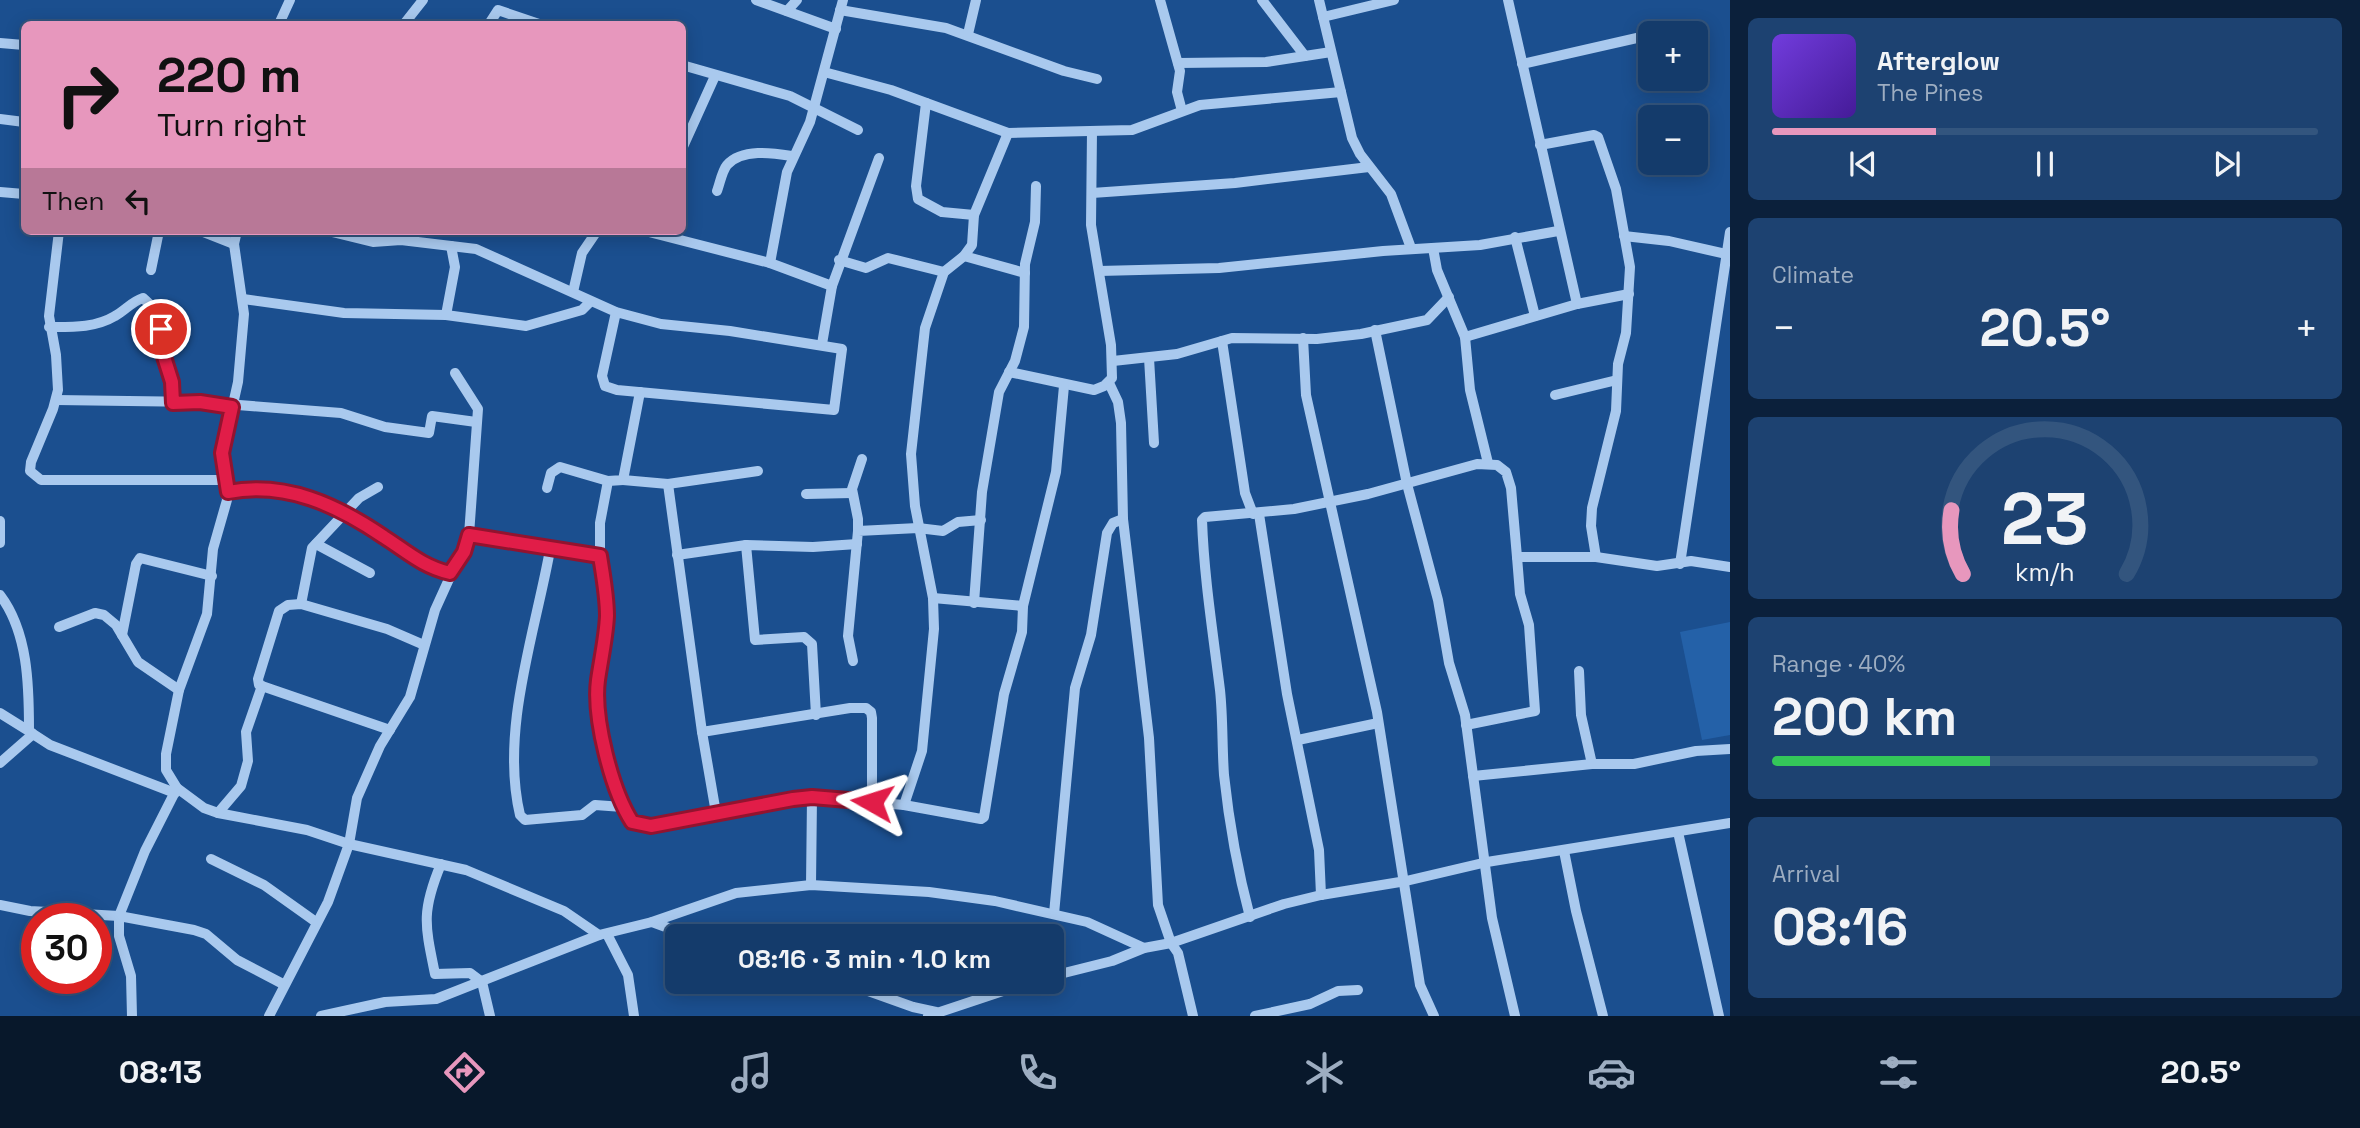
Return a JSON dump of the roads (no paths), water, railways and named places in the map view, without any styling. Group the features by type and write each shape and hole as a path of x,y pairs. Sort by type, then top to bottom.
{"street":[{"path":"280,21 290,0"},
{"path":"406,21 423,0"},
{"path":"756,0 836,29"},
{"path":"787,11 797,0"},
{"path":"968,34 976,0"},
{"path":"1160,0 1178,63 1177,92 1182,111"},
{"path":"1262,0 1305,56"},
{"path":"1319,0 1352,138 1391,194 1411,248"},
{"path":"1323,17 1394,0"},
{"path":"1508,0 1558,231 1577,304"},
{"path":"770,263 792,156 815,106 841,5 922,21 968,34 1064,71 1097,79"},
{"path":"491,21 498,10 530,21"},
{"path":"1522,64 1638,38"},
{"path":"0,43 21,45"},
{"path":"1178,63 1266,62 1331,52"},
{"path":"686,66 790,96 815,106 858,130"},
{"path":"824,72 891,90 1008,133 1132,130 1182,111 1224,101 1341,92"},
{"path":"686,141 715,76"},
{"path":"926,103 916,186 918,199 942,212 974,215"},
{"path":"0,119 21,122"},
{"path":"1092,131 1091,225 1113,360 1109,383 1118,402 1121,423 1123,519 1149,738 1158,905 1181,964 1193,1016"},
{"path":"904,805 922,751 933,657 933,598 918,528 911,454 925,328 944,272 964,256 972,244 974,215 1008,133"},
{"path":"1540,145 1594,135 1598,137 1616,189 1630,267 1614,422 1592,508 1591,526 1596,557"},
{"path":"717,191 727,165 737,158 752,153 792,156"},
{"path":"821,344 839,260 850,239 878,158"},
{"path":"1092,193 1236,183 1369,166"},
{"path":"974,603 982,492 999,392 1009,372 1024,327 1026,273 1037,211 1036,186"},
{"path":"0,192 21,194"},
{"path":"1098,271 1219,268 1411,248 1480,245 1558,231"},
{"path":"1680,564 1729,255 1730,232"},
{"path":"59,235 49,327 56,355 56,400 31,462 30,471 38,478 187,482 226,480"},
{"path":"151,270 158,235"},
{"path":"211,235 234,244"},
{"path":"176,790 165,762 179,690 207,614 213,549 228,492 222,453 242,350 243,299 234,244 236,235"},
{"path":"573,292 582,253 594,235"},
{"path":"661,235 770,263 832,286"},
{"path":"1624,236 1669,241 1729,255"},
{"path":"374,237 476,249 502,258 590,302 661,324 730,331 842,349 835,407 832,411 617,390 603,381 616,312"},
{"path":"1515,237 1535,316"},
{"path":"446,315 455,267 451,246"},
{"path":"1433,248 1437,270 1465,337 1470,390 1488,463"},
{"path":"964,256 1026,273"},
{"path":"839,260 866,268 888,258 944,272"},
{"path":"1465,337 1577,304 1629,294"},
{"path":"1113,360 1149,358 1248,337 1328,338 1375,330 1427,320 1449,297"},
{"path":"49,327 75,327 101,322 118,314 134,301 144,298 159,313 159,341 172,382 173,403"},
{"path":"243,299 344,313 446,315 532,326 582,310 590,302"},
{"path":"1375,330 1407,484 1438,600 1449,663 1466,725 1487,862 1492,918 1515,1016"},
{"path":"1303,338 1306,395 1378,723 1406,881 1420,985 1434,1016"},
{"path":"1222,341 1245,493 1256,514 1319,850 1321,895"},
{"path":"1149,358 1154,443"},
{"path":"1009,372 1064,386 1094,390 1109,383"},
{"path":"269,1016 283,984 328,902 349,844 357,798 371,762 410,697 424,645 450,573 464,552 469,535 478,408 455,373"},
{"path":"1555,395 1617,380"},
{"path":"608,481 600,523 600,556 607,613 598,682 598,705 605,745 623,807 632,822 651,826 812,797 904,805 981,819 984,817 1004,694 1022,632 1023,606 1056,472 1064,386"},
{"path":"623,480 640,392"},
{"path":"56,400 200,402 232,407 341,413 385,427 429,433 432,416 476,422"},
{"path":"853,661 848,636 859,519 852,493 862,458"},
{"path":"1251,917 1240,880 1224,776 1220,689 1208,615 1202,520 1230,514 1256,514 1330,500 1407,484 1447,470 1488,463 1506,472 1520,594 1529,625 1535,711 1466,725"},
{"path":"547,488 551,473 560,467 608,481 668,484 758,471"},
{"path":"668,484 702,732 716,813"},
{"path":"301,604 310,552 359,498 378,487"},
{"path":"228,492 261,489 294,493 324,502 417,560 450,573"},
{"path":"806,494 852,493"},
{"path":"1054,914 1075,688 1091,635 1108,533 1113,523 1123,519"},
{"path":"858,531 918,528 943,531 958,522 981,520"},
{"path":"0,521 0,543"},
{"path":"469,535 600,556"},
{"path":"316,544 370,573"},
{"path":"677,555 746,545 813,547 856,544"},
{"path":"746,545 755,640 808,639 812,644 816,715"},
{"path":"550,550 520,696 513,768 520,815 525,820 582,815 595,805 623,807"},
{"path":"1517,557 1596,557 1657,566 1691,561 1730,567"},
{"path":"122,635 136,564 140,558 212,576"},
{"path":"0,595 13,613 26,665 31,732 0,763"},
{"path":"933,598 1023,606"},
{"path":"390,730 262,686 258,679 279,611 288,605 301,604 387,629 424,645"},
{"path":"59,627 99,613 110,618 138,663 179,690"},
{"path":"1579,671 1581,715 1592,765"},
{"path":"218,813 241,786 248,761 246,732 262,686"},
{"path":"702,732 849,708 866,708 871,712 872,802"},
{"path":"0,713 50,745 176,790 204,808 218,813 307,830 349,844 466,870 564,911 603,934 628,975 634,1016"},
{"path":"1298,740 1378,723"},
{"path":"1474,776 1592,765 1634,764 1696,751 1730,749"},
{"path":"132,1016 131,976 119,936 119,916 145,851 176,790"},
{"path":"811,885 812,797"},
{"path":"1064,973 1112,961 1144,948 1171,943 1284,904 1321,895 1406,881 1487,862 1730,822"},
{"path":"1678,832 1719,1016"},
{"path":"1564,851 1576,911 1603,1016"},
{"path":"211,859 264,885 316,922"},
{"path":"441,864 430,891 425,916 426,935 435,974 470,973 482,982 489,1016"},
{"path":"321,1016 385,1002 436,999 603,934 652,922 736,894 811,885 929,892 995,901 1087,922 1144,948"},
{"path":"0,905 30,911 119,916 206,934 237,960 283,984"},
{"path":"652,922 665,927"},
{"path":"1255,1016 1310,1004 1338,991 1358,990"},
{"path":"877,994 933,1014 994,994"}]}
